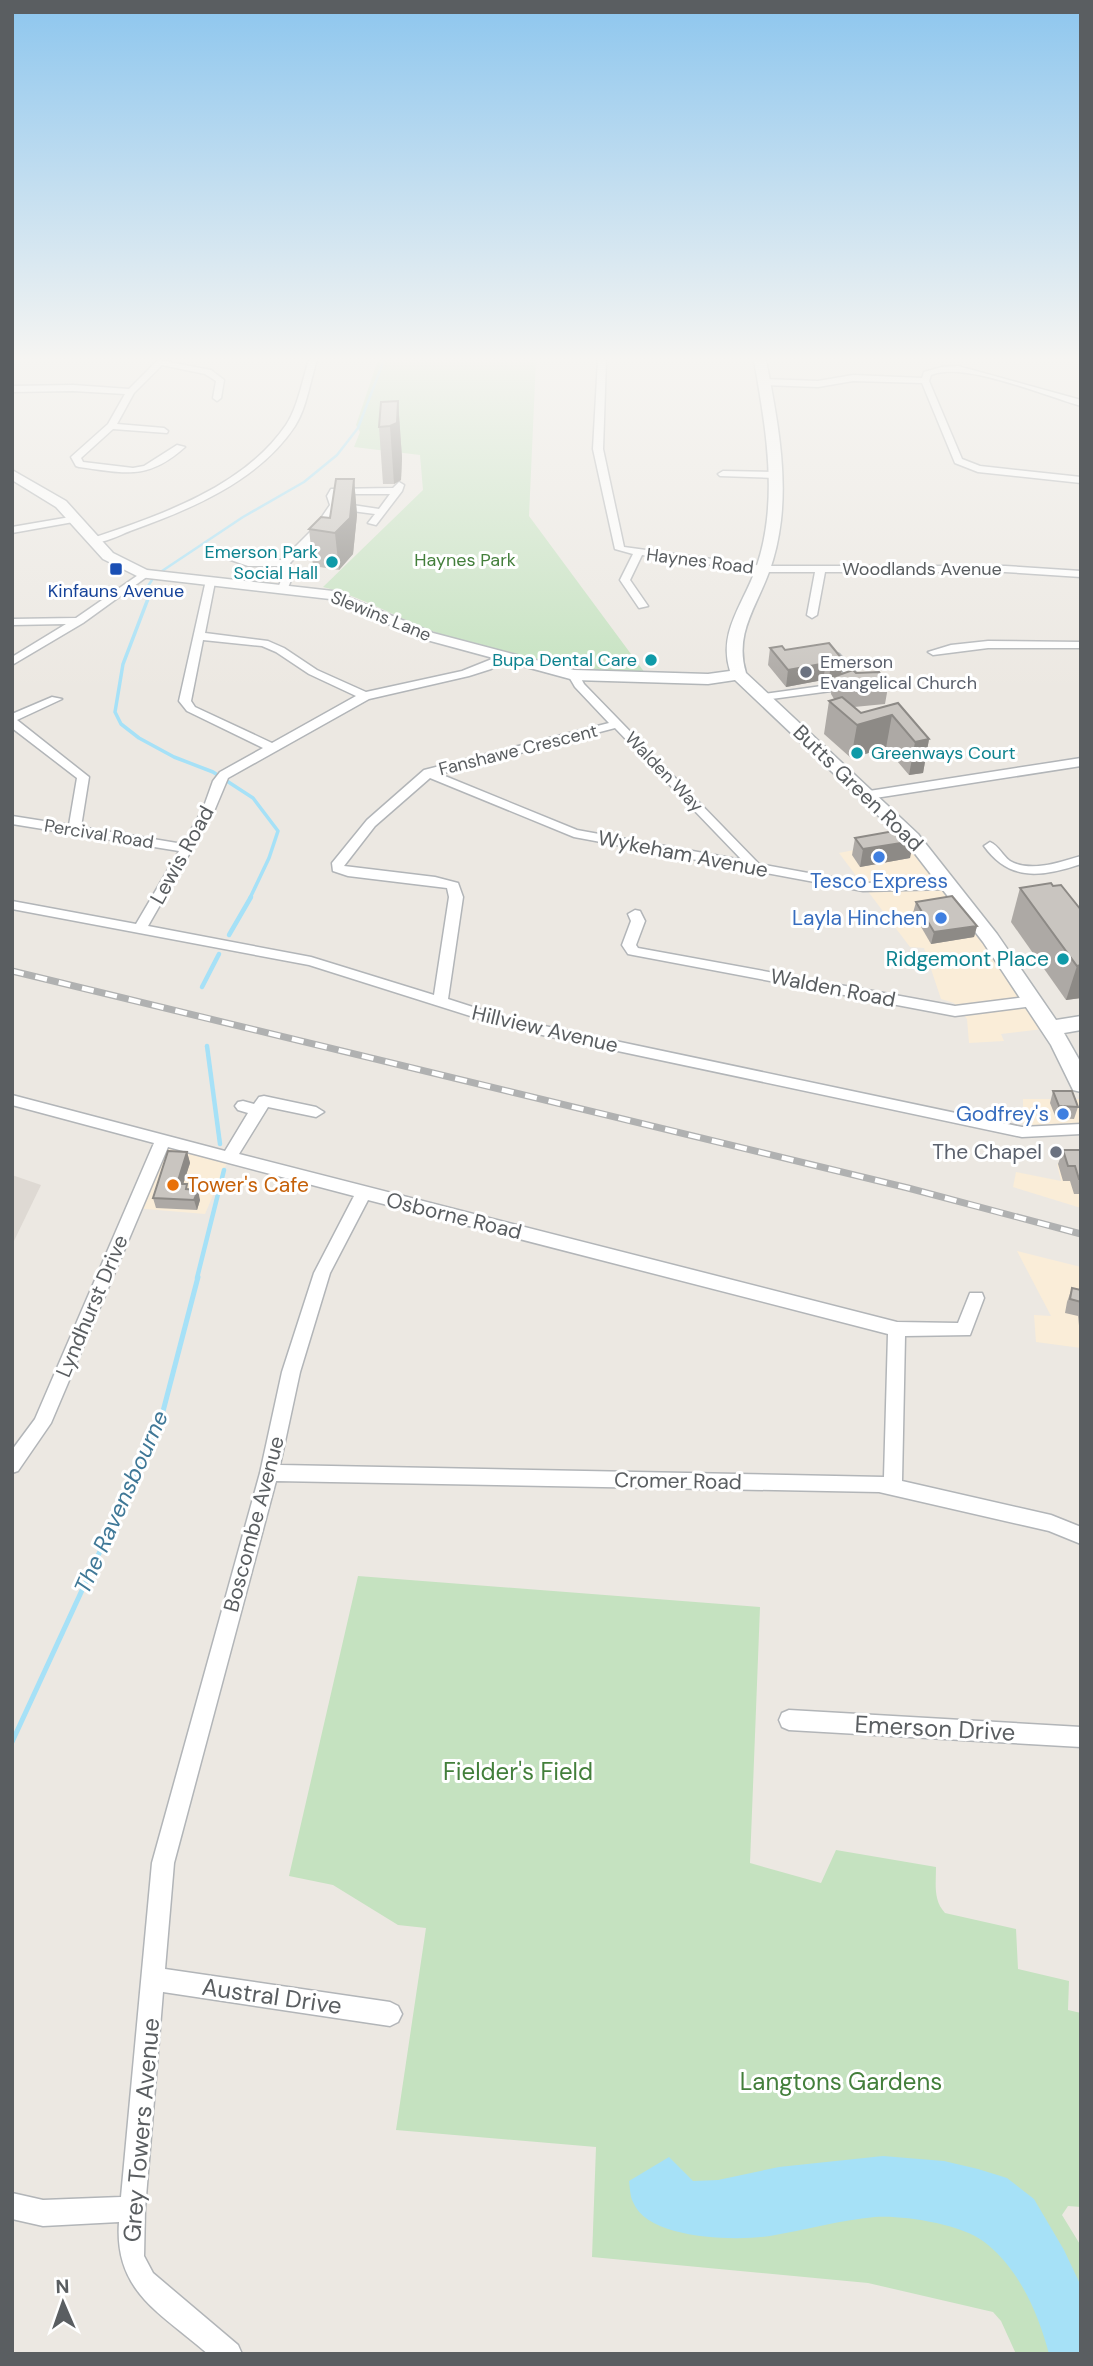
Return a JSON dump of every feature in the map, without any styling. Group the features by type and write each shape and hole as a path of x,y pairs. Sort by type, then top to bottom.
{"street":[{"path":"93,541 143,525 191,504 243,470"},
{"name":"Haynes Road","path":"603,470 620,549 638,554 763,569"},
{"path":"739,675 732,649 738,622 763,569 771,534 774,470"},
{"path":"991,470 1081,480"},
{"name":"Slewins Lane","path":"12,474 54,499 76,519 93,541 115,560 144,574 333,595 428,636 502,658 574,675 708,679 739,675"},
{"path":"723,474 775,475"},
{"path":"335,505 332,496 334,491 398,488 373,523"},
{"path":"335,505 381,512"},
{"path":"213,552 248,563 285,563 319,529 335,505"},
{"path":"12,530 76,519"},
{"path":"638,554 625,580 643,606"},
{"path":"283,588 289,573 285,563"},
{"name":"Woodlands Avenue","path":"763,569 1005,569 1081,574"},
{"path":"812,615 821,569"},
{"path":"12,662 79,621 144,574"},
{"path":"210,582 185,701 187,705 274,749 365,696 465,674 487,667 502,658"},
{"path":"12,622 79,621"},
{"path":"198,636 264,643 280,650 313,672 365,696"},
{"path":"933,652 954,647 1006,644 1081,645"},
{"path":"764,697 831,688 848,681 850,674 835,656"},
{"name":"Walden Way","path":"574,675 579,685 756,868"},
{"name":"Butts Green Road","path":"739,675 912,838 1034,1001 1081,1085"},
{"path":"56,699 12,720 83,777 74,830"},
{"name":"Fanshawe Crescent","path":"440,1003 456,897 453,886 435,881 338,868 338,863 371,823 428,773 618,724"},
{"name":"Lewis Road","path":"141,927 209,809 221,778 274,749"},
{"path":"869,795 1076,762 1081,776"},
{"name":"Wykeham Avenue","path":"428,773 574,834 863,887 949,885"},
{"name":"Percival Road","path":"12,820 186,848"},
{"path":"990,846 1005,863 1029,868 1062,868 1081,860"},
{"name":"Hillview Avenue","path":"12,905 141,927 311,961 505,1022 1023,1132 1081,1129"},
{"name":"Walden Road","path":"635,914 638,921 629,945 633,951 955,1011 1034,1001"},
{"path":"1051,1028 1081,1023"},
{"name":"Osborne Road","path":"12,1100 897,1329 964,1330 976,1298"},
{"path":"229,1158 250,1108 264,1101 316,1112"},
{"name":"Lyndhurst Drive","path":"12,1465 42,1423 163,1140"},
{"name":"Boscombe Avenue","path":"163,1863 269,1473 291,1372 322,1273 364,1193"},
{"path":"893,1486 897,1329"},
{"name":"Cromer Road","path":"269,1473 893,1486 1051,1523 1081,1535"},
{"name":"Emerson Drive","path":"789,1720 1081,1737"},
{"name":"Grey Towers Avenue","path":"163,1863 132,2209 133,2268 153,2290 229,2354"},
{"name":"Austral Drive","path":"154,1979 390,2014"},
{"path":"12,2206 43,2213 132,2209"}],"shaded area":[{"path":"912,838 1051,1028 1001,1034 1004,1041 969,1043 967,1019 954,1003 941,999 924,948 910,947 839,853"},
{"path":"1023,1099 1081,1099 1081,1129 1023,1132"},
{"path":"163,1140 229,1158 205,1214 134,1208"},
{"path":"1057,1164 1081,1164 1081,1208 1013,1187 1016,1172 1061,1181"},
{"path":"12,1175 41,1185 12,1245"},
{"path":"1017,1251 1081,1267 1081,1348 1036,1342 1034,1315 1051,1316"}],"green space":[{"name":"Haynes Park","path":"421,470 531,470 529,516 645,673 545,662 474,645 433,631 355,597 323,587 423,490"},
{"path":"358,1576 760,1607 750,1863 821,1883 836,1850 936,1867 937,1897 945,1913 1016,1929 1018,1969 1069,1981 1068,2010 1081,2013 1081,2207 1068,2206 1062,2215 1081,2246 1081,2354 1016,2354 1001,2321 993,2312 868,2283 592,2257 596,2147 396,2130 426,1928 398,1925 333,1885 289,1876"}],"water":[{"path":"883,2156 944,2161 978,2169 1007,2178 1034,2199 1064,2250 1081,2286 1081,2354 1049,2354 1033,2307 1007,2264 983,2241 960,2230 915,2219 875,2217 755,2238 694,2235 674,2231 642,2215 630,2192 629,2181 669,2157 693,2181 718,2180 779,2167"}],"building":[{"path":"336,479 354,479 350,518 335,533 309,529 321,517 330,518"},
{"path":"829,643 843,660 831,666 826,663 788,670 770,648 782,646 785,650"},
{"path":"853,670 856,673 879,672 888,687 841,691 833,677"},
{"path":"842,697 861,713 898,703 929,739 915,742 892,715 857,725 829,701"},
{"path":"905,829 914,841 863,849 855,838"},
{"path":"1051,883 1053,886 1061,885 1081,910 1081,965 1077,966 1020,888"},
{"path":"952,896 977,926 934,932 916,902"},
{"path":"1053,1091 1072,1091 1078,1107 1059,1106"},
{"path":"1063,1150 1081,1150 1081,1179 1075,1166 1068,1166"},
{"path":"168,1151 187,1152 177,1184 187,1184 186,1189 198,1190 194,1200 153,1198"},
{"path":"1072,1288 1081,1290 1081,1302 1070,1299"}],"waterway":[{"name":"The Ravensbourne","path":"162,571 318,470"},
{"name":"The Ravensbourne","path":"149,596 148,586 152,580"},
{"name":"The Ravensbourne","path":"149,596 123,664 115,712 121,724 139,738 174,757 213,772 253,798 278,831 269,858 250,898"},
{"name":"The Ravensbourne","path":"229,935 251,897"},
{"name":"The Ravensbourne","path":"202,987 219,954"},
{"name":"The Ravensbourne","path":"207,1046 220,1144"},
{"name":"The Ravensbourne","path":"197,1278 224,1170"},
{"name":"The Ravensbourne","path":"12,1742 161,1419 198,1277"}],"railway":[{"path":"12,971 908,1188 1081,1234"}],"place":[{"name":"Emerson Park Social Hall","path":"332,562"},
{"name":"Kinfauns Avenue","path":"116,569"},
{"name":"Bupa Dental Care","path":"651,660"},
{"name":"Emerson Evangelical Church","path":"806,672"},
{"name":"Greenways Court","path":"857,753"},
{"name":"Tesco Express","path":"879,857"},
{"name":"Layla Hinchen","path":"941,918"},
{"name":"Ridgemont Place","path":"1063,959"},
{"name":"Godfrey's","path":"1063,1114"},
{"name":"The Chapel","path":"1056,1152"},
{"name":"Tower's Cafe","path":"173,1185"}],"park label":[{"name":"Fielder's Field","path":"518,1771"},
{"name":"Langtons Gardens","path":"841,2081"}]}
